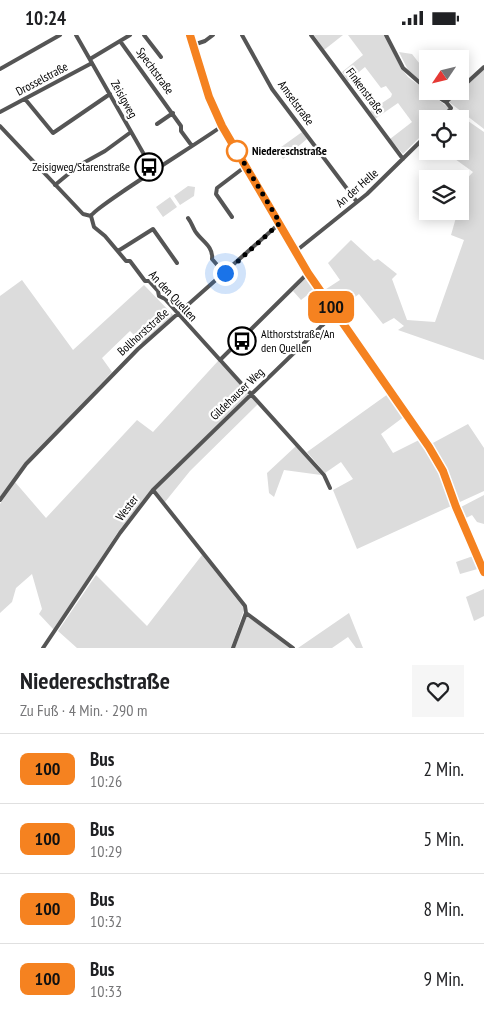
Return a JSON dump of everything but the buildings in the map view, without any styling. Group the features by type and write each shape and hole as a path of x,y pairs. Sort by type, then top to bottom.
{"street":[{"path":"0,69 60,35"},
{"name":"Zeisigweg","path":"76,35 154,172"},
{"name":"Drosselstraße","path":"0,112 91,61 130,35"},
{"path":"144,35 161,57"},
{"path":"190,35 209,97 222,126 308,273 429,447 443,471 484,572"},
{"path":"193,45 206,41 213,35"},
{"name":"Amselstraße","path":"242,35 272,89 357,202"},
{"name":"Finkenstraße","path":"311,35 403,159"},
{"path":"386,35 404,68 419,82"},
{"name":"Spechtstraße","path":"120,41 172,113 192,146"},
{"path":"469,81 484,67"},
{"path":"25,99 53,133 110,94"},
{"path":"443,100 451,108 450,110"},
{"name":"Spechtstraße","path":"157,124 172,113"},
{"name":"An den Quellen","path":"0,126 83,214 91,216 94,227 106,236 126,261 130,261 146,281 149,281 158,291 159,296 166,299 177,315 324,475 330,488"},
{"path":"91,216 96,209 128,187 154,172 222,126"},
{"path":"55,185 78,166 106,151 131,132"},
{"name":"An der Helle","path":"296,251 357,202 419,143"},
{"path":"232,217 216,194 217,188 246,166"},
{"path":"188,218 194,229 208,245 213,255 212,259 225,273"},
{"name":"Bollhorststraße","path":"0,500 26,464 138,349 280,223"},
{"path":"118,251 153,229 178,263"},
{"path":"220,360 308,273"},
{"name":"Gildehauser Weg","path":"153,490 335,313"},
{"name":"Wester","path":"43,648 120,533 153,490 242,600 246,613"},
{"path":"233,648 246,613 293,648"}],"shaded area":[{"path":"314,35 343,35 324,50"},
{"path":"348,35 384,35 401,68 408,77 419,85 419,100 438,100 449,108 447,110 419,110 419,138 403,154 390,139 412,122 398,103 375,119 370,111 391,97 392,94 386,86 381,88 365,67 348,81 342,72 363,55"},
{"path":"399,52 412,54 419,63 419,81 410,74"},
{"path":"484,69 484,129 469,117 469,110 459,110 449,102 451,100 469,100 469,83"},
{"path":"469,122 484,132 484,360 398,330 404,326 394,318 383,324 359,294 336,311 323,291 340,280 328,263 351,240 374,261 378,259 397,274 392,279 407,320 435,322 464,240 451,235 455,220 469,220 469,176 473,172 456,160 469,160"},
{"path":"302,132 307,139 283,159 277,150"},
{"path":"188,186 195,187 194,196 180,205 174,196"},
{"path":"170,197 177,207 163,217 156,207"},
{"path":"306,278 315,289 301,300 293,291"},
{"path":"22,280 73,350 144,285 174,316 142,343 130,331 102,358 112,372 26,464 0,497 0,296"},
{"path":"218,361 249,394 151,490 118,532 54,630 39,614 42,609 32,574 16,588 12,602 0,613 0,504 15,482 46,518 137,420 153,432"},
{"path":"388,394 405,416 381,434 393,453 421,439 441,465 431,444 468,424 484,448 484,491 357,549 333,490 353,479 341,462 325,473 307,452"},
{"path":"251,397 258,404 190,471 165,502 155,490"},
{"path":"296,446 321,475 284,470 274,497 269,493 267,473"},
{"path":"484,495 484,524 477,522 472,515 464,519 459,508"},
{"path":"202,555 243,607 243,613 231,648 77,648 58,631 96,575 147,626"},
{"path":"476,555 481,568 460,574 456,562"},
{"path":"484,589 484,616 474,621 466,597"},
{"path":"349,613 363,648 356,648 348,637 332,648 298,648"},
{"path":"247,616 290,648 235,648"}],"bus line":[{"name":"100","path":"190,35 209,97 222,126 308,273 429,447 443,471 484,572"}],"place":[{"name":"Niedereschstraße","path":"237,151"},
{"name":"Zeisigweg/Starenstraße","path":"149,167"},
{"name":"Althorststraße/An den Quellen","path":"242,341"}],"route":[{"path":"225,273 280,223 237,151"}]}
